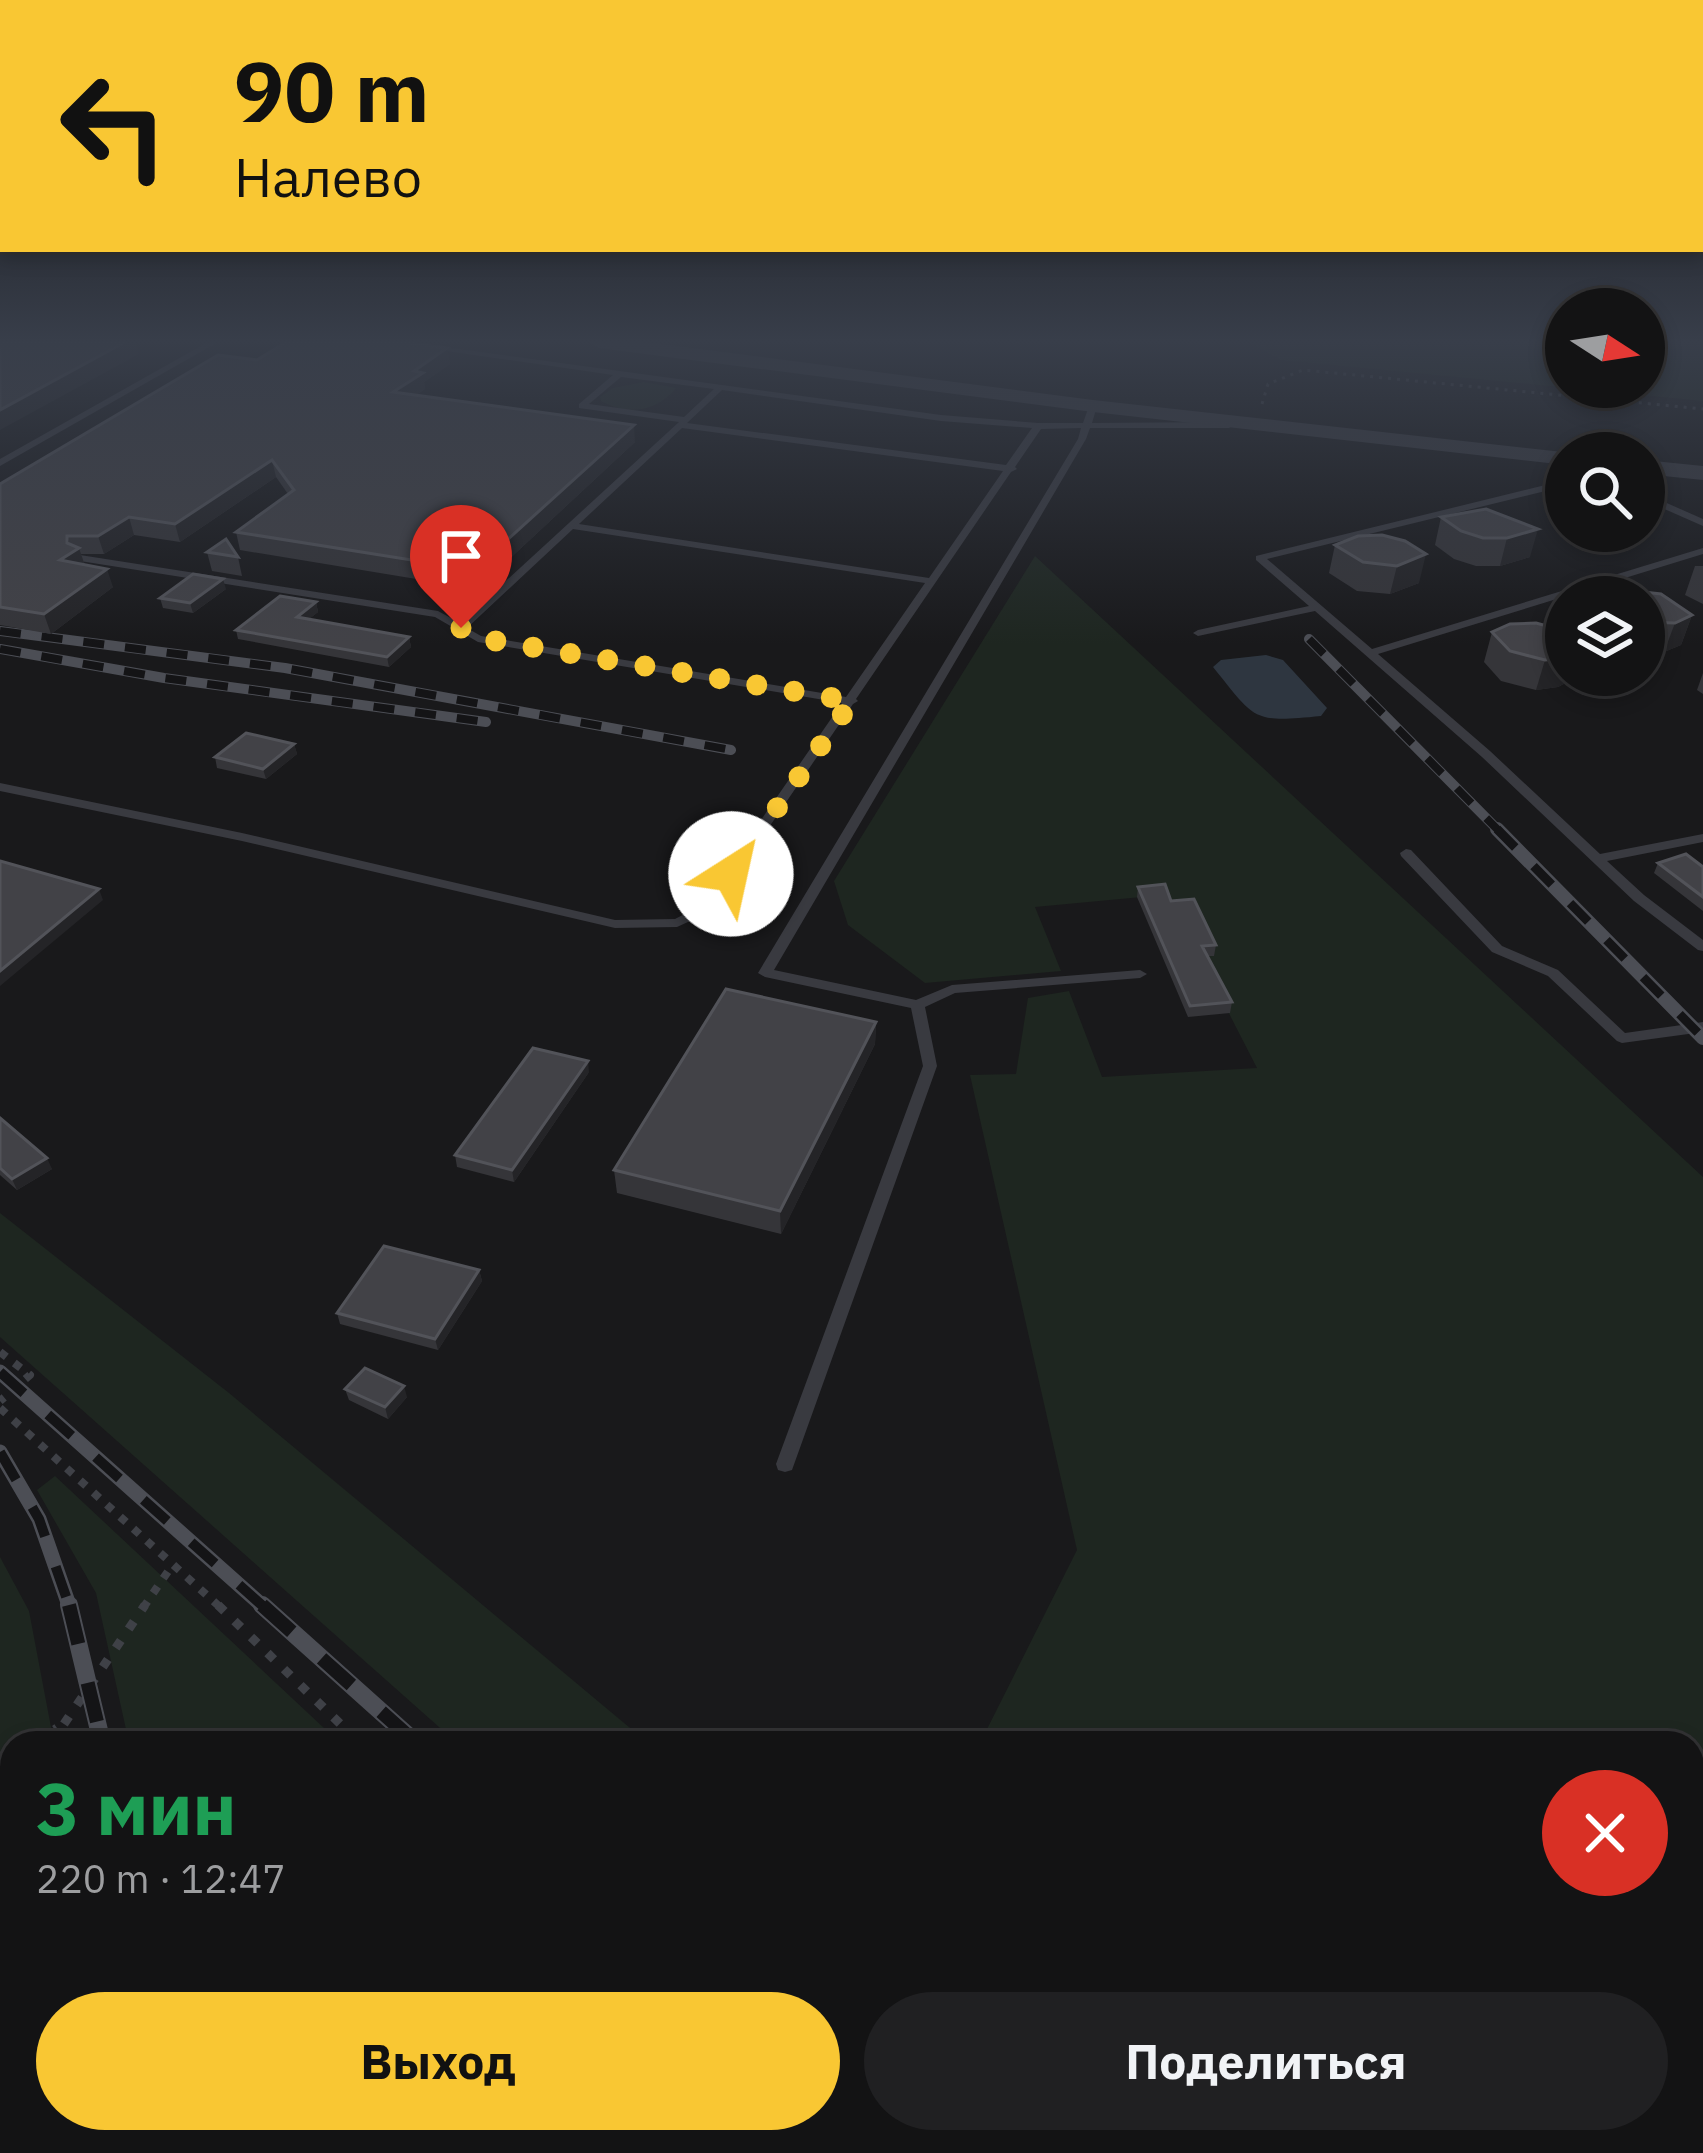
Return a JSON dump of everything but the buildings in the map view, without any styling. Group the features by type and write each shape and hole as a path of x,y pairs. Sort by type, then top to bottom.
{"street":[{"path":"1420,442 1545,456"},
{"path":"1665,468 1703,473"}],"lane":[{"path":"0,463 36,442"},
{"path":"461,628 661,442"},
{"path":"826,442 1012,469"},
{"path":"0,787 242,837 616,924 677,923 707,908 1028,442"},
{"path":"1075,442 765,973 917,1005 952,989 1140,974"},
{"path":"1545,488 1260,558 1486,754 1597,859 1703,947"},
{"path":"1665,506 1703,523"},
{"path":"571,526 929,581"},
{"path":"1368,654 1703,551"},
{"path":"80,558 438,614 478,638 852,701"},
{"path":"1198,633 1316,608"},
{"path":"1597,859 1703,838"},
{"path":"1406,854 1496,949 1553,973 1622,1038 1703,1027"},
{"path":"784,1464 930,1066 917,1005"}],"path":[{"path":"0,1352 30,1375 0,1405 347,1731"},
{"path":"59,1731 172,1564"},
{"path":"54,1731 64,1724"}],"shaded area":[{"path":"1035,556 1703,1177 1703,1731 986,1731 1077,1550 970,1075 1016,1074 1028,998 1069,991 1102,1077 1257,1068 1200,957 1214,955 1170,912 1163,895 1035,907 1061,971 925,983 848,925 834,881"},
{"path":"1266,655 1283,660 1327,708 1321,716 1281,719 1257,714 1213,667 1221,660"},
{"path":"0,1213 229,1393 634,1731 443,1731 0,1337"},
{"path":"55,1476 327,1731 126,1731 96,1593 37,1490"},
{"path":"0,1557 29,1611 52,1731 0,1731"}],"railway":[{"path":"0,631 285,668 731,750"},
{"path":"1309,639 1500,832"},
{"path":"0,649 164,678 486,722"},
{"path":"1497,829 1703,1038"},
{"path":"0,1372 265,1608"},
{"path":"0,1452 39,1519 69,1605"},
{"path":"69,1605 99,1731"},
{"path":"262,1605 403,1731"}],"route":[{"path":"461,628 478,638 852,701 731,874"}]}
